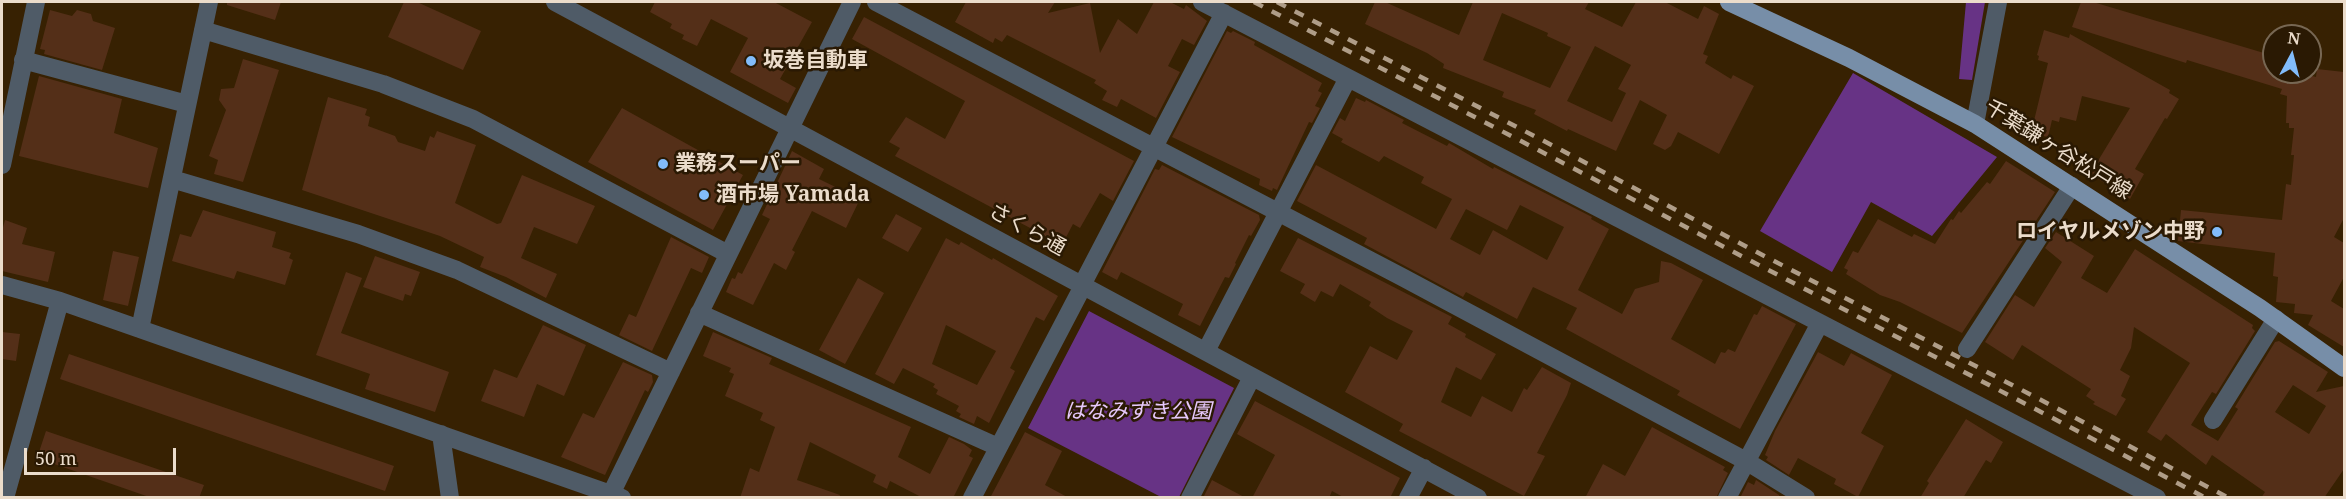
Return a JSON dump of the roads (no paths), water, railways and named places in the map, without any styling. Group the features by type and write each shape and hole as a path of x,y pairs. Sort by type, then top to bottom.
{"main road":[{"name":"千葉鎌ヶ谷松戸線","path":"1729,2 1849,58 1975,124 2276,319 2344,368"}],"street":[{"path":"2,165 5,132 36,2"},
{"path":"140,329 208,2"},
{"name":"さくら通","path":"555,2 1478,498"},
{"path":"2,285 60,301 617,496 699,313 852,2"},
{"path":"876,2 1746,461 1806,498"},
{"path":"1202,2 1680,248 2157,498"},
{"path":"1975,124 1998,2"},
{"path":"972,498 1224,13"},
{"path":"203,30 383,84 473,119 728,254"},
{"path":"24,60 187,104"},
{"path":"1206,351 1348,78"},
{"path":"172,179 358,234 457,270 671,372"},
{"path":"1967,349 2072,186"},
{"path":"5,498 60,301"},
{"path":"699,313 998,447"},
{"path":"2213,420 2276,319"},
{"path":"1727,498 1820,323"},
{"path":"1190,498 1252,377"},
{"path":"441,434 450,498"},
{"path":"1408,498 1424,468"}],"railway":[{"path":"1254,2 2206,498"},
{"path":"1277,2 2229,498"}],"place":[{"name":"坂巻自動車","path":"751,61"},
{"name":"業務スーパー","path":"663,164"},
{"name":"酒市場 Yamada","path":"704,195"},
{"name":"ロイヤルメゾン中野","path":"2217,232"}],"park label":[{"name":"はなみずき公園","path":"1138,412"}]}
